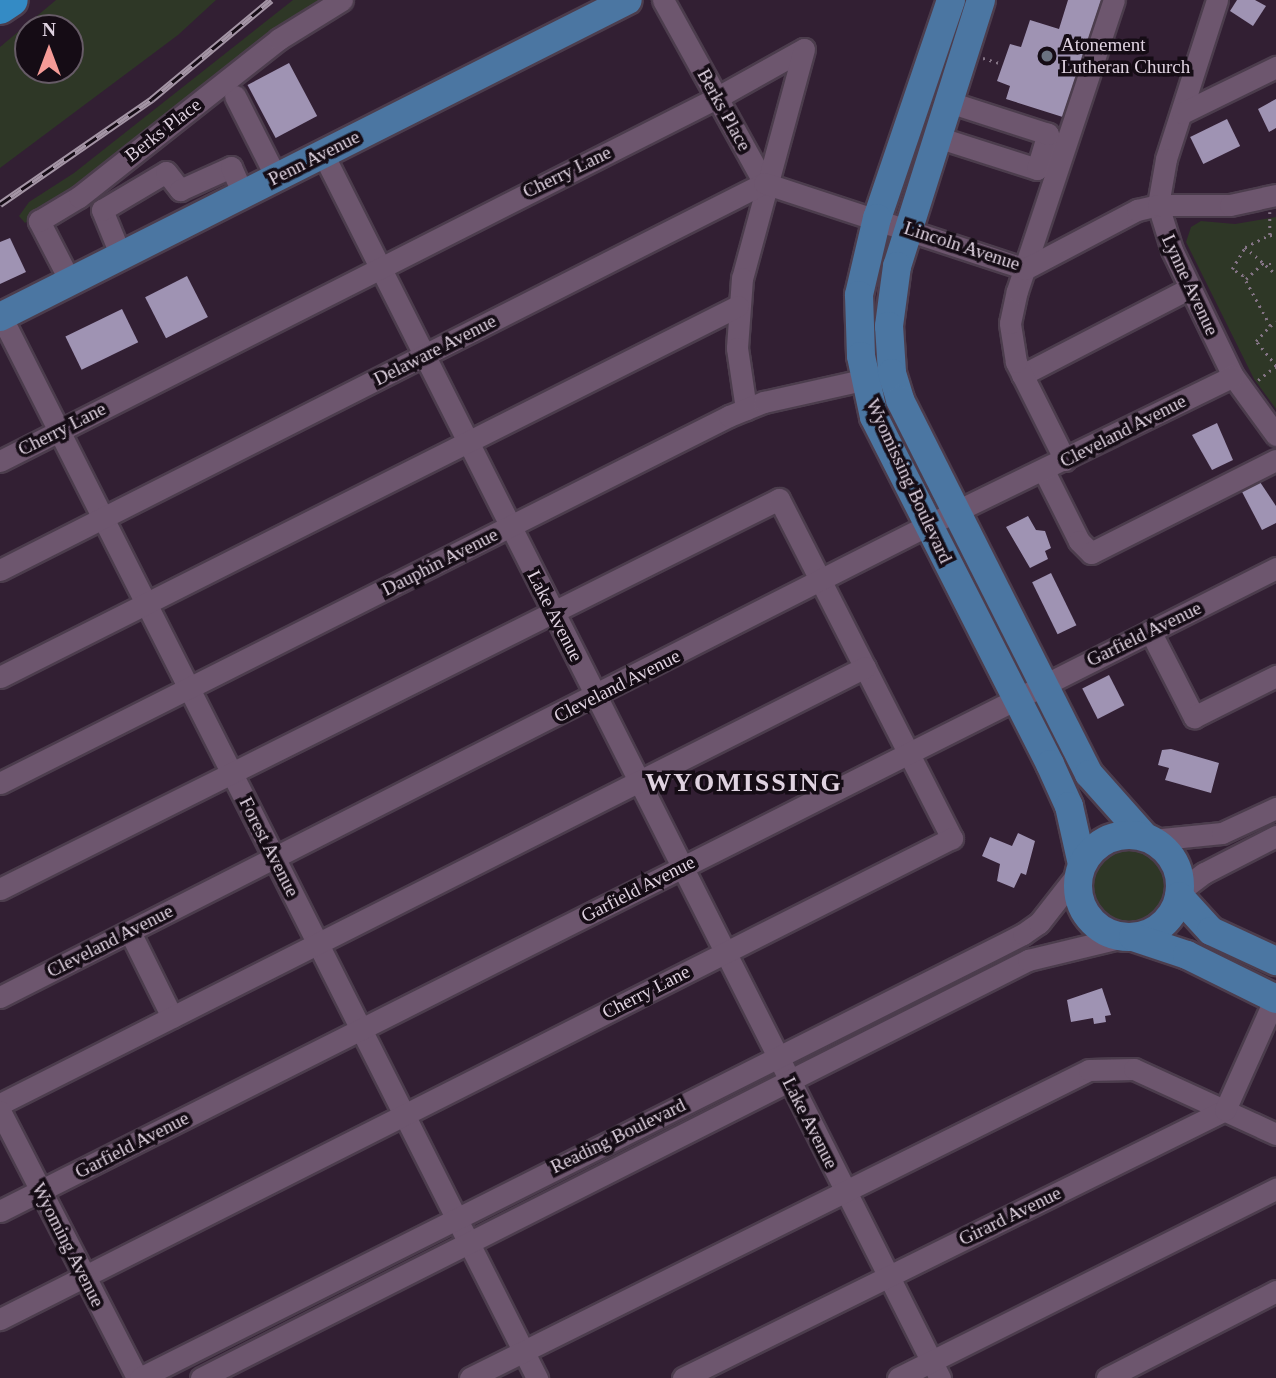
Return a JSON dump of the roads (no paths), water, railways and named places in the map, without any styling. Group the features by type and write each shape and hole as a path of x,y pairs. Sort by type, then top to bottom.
{"highway":[{"path":"0,8 12,0"}],"main road":[{"name":"Penn Avenue","path":"1,316 628,0"},
{"name":"Wyomissing Boulevard","path":"951,0 877,218 859,295 857,327 874,417 1013,699 1069,806 1081,868"},
{"name":"Wyomissing Boulevard","path":"981,0 908,229 891,300 892,373 900,400 1089,774 1148,839"},
{"path":"1276,961 1212,931 1180,894 1175,864 1148,839 1108,839 1081,868 1078,897 1086,914 1099,928 1187,955 1276,998"},
{"path":"1128,937 1166,922 1180,894"}],"street":[{"name":"Berks Place","path":"70,282 39,221 92,187 279,39 342,0"},
{"name":"Berks Place","path":"663,0 764,183"},
{"path":"1065,460 1022,375 1013,349 1010,323 1025,269 1114,0"},
{"path":"1158,205 1166,159 1216,0"},
{"name":"Cherry Lane","path":"0,461 381,264 718,97 804,49 764,183 738,306 737,348 746,409"},
{"path":"1182,113 1276,67"},
{"path":"235,96 276,177"},
{"path":"937,137 1037,169 1045,146 1048,134 949,102"},
{"name":"Lake Avenue","path":"323,154 381,264 424,356 936,1369"},
{"path":"102,210 166,172 180,190 231,167 243,194"},
{"path":"764,183 877,218"},
{"name":"Delaware Avenue","path":"0,570 764,183"},
{"path":"92,187 121,256"},
{"name":"Lincoln Avenue","path":"877,218 1025,269 1137,210 1158,205 1230,205 1273,196"},
{"name":"Lynne Avenue","path":"1158,205 1190,288 1239,384 1276,435"},
{"path":"1022,375 1190,288"},
{"path":"0,677 738,306"},
{"name":"Forest Avenue","path":"1,316 537,1378"},
{"name":"Dauphin Avenue","path":"0,783 746,409 892,373"},
{"name":"Cleveland Avenue","path":"0,997 822,583 928,525 1065,460 1239,384"},
{"path":"1044,471 1079,541 1091,553 1276,460"},
{"name":"Cherry Lane","path":"0,1319 952,838 779,499 553,612"},
{"name":"Garfield Avenue","path":"0,1211 1276,568"},
{"path":"0,889 553,612"},
{"path":"1150,631 1194,717 1276,676"},
{"path":"0,1104 865,667"},
{"path":"1148,839 1222,833 1276,808"},
{"path":"1180,894 1204,873 1276,836"},
{"name":"Reading Boulevard","path":"138,1378 456,1216 1023,934 1039,923 1081,868"},
{"path":"130,932 172,1017"},
{"name":"Reading Boulevard","path":"201,1378 1028,960 1128,937"},
{"path":"1225,1110 1276,998"},
{"path":"470,1378 844,1189 1089,1070 1135,1069 1276,1134"},
{"name":"Girard Avenue","path":"683,1378 1225,1110"},
{"name":"Wyoming Avenue","path":"0,1111 138,1378"},
{"path":"898,1378 936,1369 1276,1189"},
{"path":"1107,1378 1276,1291"}],"railway":[{"path":"0,204 152,99 271,0"}],"place":[{"name":"Atonement Lutheran Church","path":"1047,56"}],"district":[{"name":"WYOMISSING","path":"744,783"}]}
